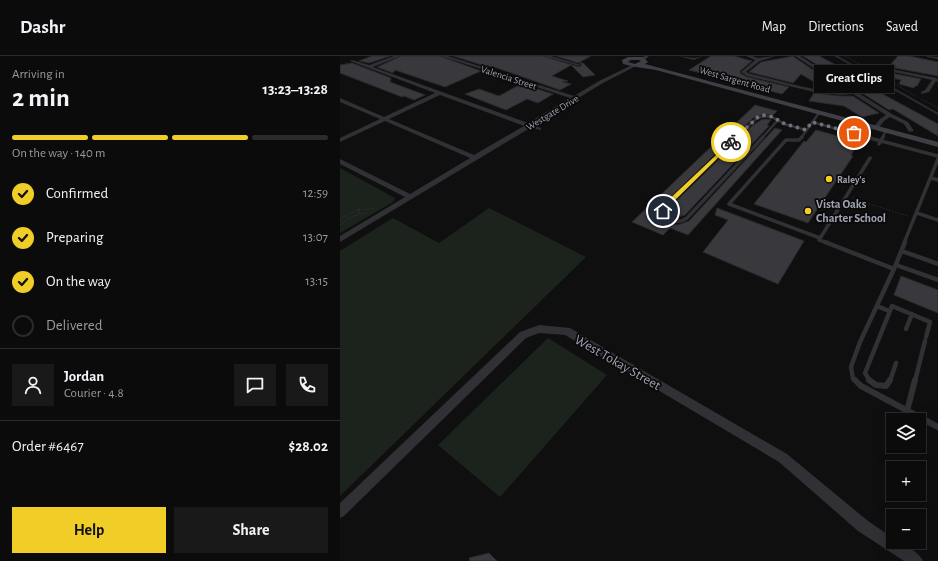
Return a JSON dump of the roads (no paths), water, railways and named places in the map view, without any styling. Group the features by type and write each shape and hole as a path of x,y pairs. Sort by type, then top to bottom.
{"street":[{"path":"369,67 398,56"},
{"name":"Valencia Street","path":"443,56 574,98"},
{"path":"546,56 579,65"},
{"path":"680,56 694,59 701,56"},
{"path":"748,56 758,60"},
{"path":"774,56 758,60 744,70 744,73 819,92 832,94 853,92"},
{"path":"797,56 890,115 906,123 911,130"},
{"path":"929,56 936,57"},
{"name":"Westgate Drive","path":"340,239 529,126 601,82 633,60"},
{"name":"West Sargent Road","path":"633,60 785,104 938,145"},
{"path":"352,61 539,129"},
{"path":"881,68 936,80 927,91 923,93"},
{"path":"340,140 440,93"},
{"path":"340,100 475,158"},
{"path":"876,128 882,120 890,115"},
{"path":"340,161 410,197"},
{"name":"West Tokay Street","path":"340,512 523,335 539,329 567,331 783,458 863,526 916,561"}],"lane":[{"path":"819,113 799,140 786,140 729,204 820,238 819,240 895,267 938,280"},
{"path":"778,120 687,218 681,222 674,222 667,220 663,216 664,208 758,117 766,115 806,130"},
{"path":"812,122 880,142 938,156"},
{"path":"880,142 886,131"},
{"path":"820,238 870,158"},
{"path":"938,160 902,251 851,368 853,379 861,386 938,427"},
{"path":"930,178 938,180"},
{"path":"917,213 938,220"},
{"path":"902,251 938,264"},
{"path":"877,306 889,311"},
{"path":"896,363 889,383 886,386 879,386 870,382 866,377 865,373 892,306 930,322 908,411"},
{"path":"906,328 912,314"}],"waterway":[{"path":"836,56 938,114"}],"place":[{"name":"Great Clips","path":"854,133"},
{"name":"Raley's","path":"829,179"},
{"name":"Vista Oaks Charter School","path":"808,211"}]}
